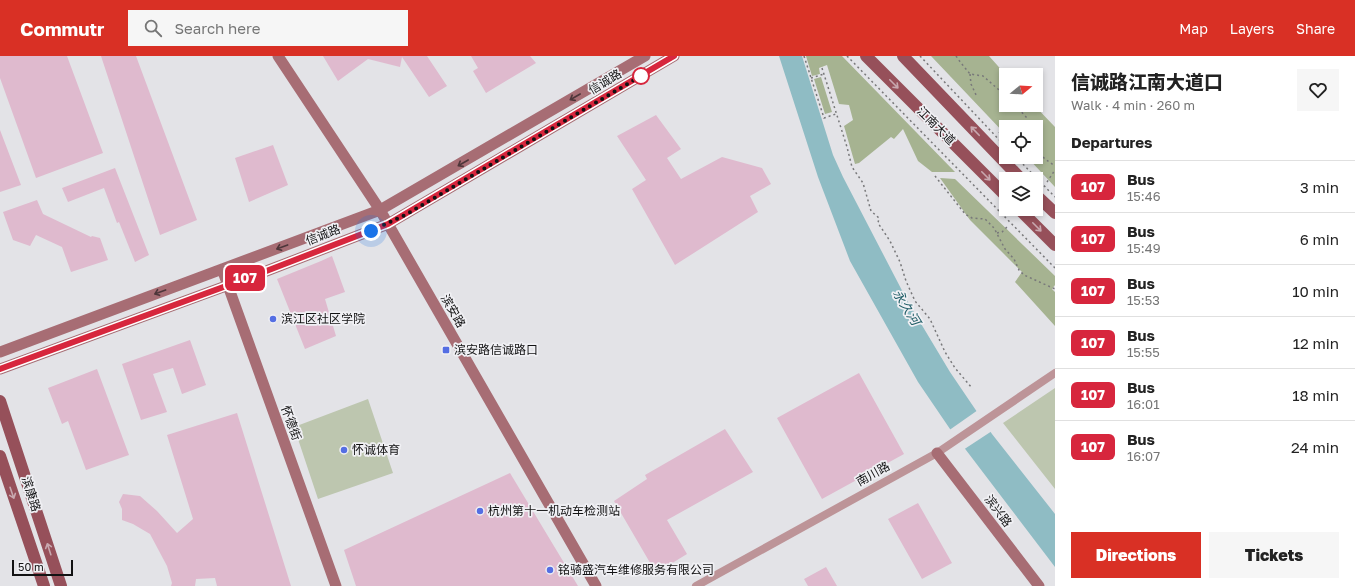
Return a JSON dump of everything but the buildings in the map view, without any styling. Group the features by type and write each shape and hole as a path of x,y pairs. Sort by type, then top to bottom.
{"main road":[{"name":"滨安路","path":"278,56 380,210 596,586"},
{"name":"信诚路","path":"0,352 380,210 645,56"},
{"name":"信诚路","path":"0,368 228,285 388,224 674,56"},
{"name":"江南大道","path":"866,56 999,189"},
{"name":"江南大道","path":"903,56 1014,172"},
{"path":"1043,202 1055,213"},
{"path":"1026,216 1055,245"},
{"name":"怀德街","path":"222,269 336,586"},
{"name":"滨康路","path":"0,401 61,586"},
{"name":"滨兴路","path":"937,453 1039,586"},
{"name":"滨康路","path":"0,456 44,586"}],"street":[{"name":"南川路","path":"696,586 937,453 1055,373"}],"path":[{"path":"804,56 824,118 837,114"},
{"path":"846,56 1055,268"},
{"path":"920,56 999,140"},
{"path":"956,56 970,74 971,84 977,98"},
{"path":"822,68 852,167 863,183 871,211 879,218 878,223 890,241 915,300 930,319 945,352 952,363 972,388"},
{"path":"811,78 824,74"},
{"path":"970,74 983,76 999,90"},
{"path":"1021,112 1027,120"},
{"path":"1043,157 1055,166"},
{"path":"1023,164 1055,196"},
{"path":"1047,182 1055,170"},
{"path":"935,176 965,214 972,218 985,218 994,228 1005,248 1014,259 1019,270 1024,275 1055,289"},
{"path":"997,233 1002,232 1008,226"}],"green space":[{"path":"806,56 842,56 955,172 932,172 918,161 903,129 894,139 891,137 859,163 855,164 844,126 853,120 849,105 839,104 827,65 819,68 820,74 812,76"},
{"path":"931,56 989,56 1000,68 999,112 1041,112 1055,127 1055,187 1043,174 1043,172 1041,172 1034,164 1043,164 1043,120 999,120 999,128"},
{"path":"821,77 832,112 825,114 814,79"},
{"path":"940,178 955,179 1055,276 1055,285 1052,289 1055,292 1055,326 1015,282 1022,272 970,220"},
{"path":"1055,388 1055,489 1003,423"},
{"name":"怀诚体育","path":"368,399 393,473 318,499 294,427"}],"water":[{"name":"永久河","path":"779,56 802,56 833,155 908,302 950,372 992,434 1055,514 1055,567 950,429 918,382 850,261 818,177"}],"pier":[{"path":"978,410 992,431 963,450 948,431"}],"bus line":[{"name":"107","path":"0,369 256,275 388,224 674,56"}],"place":[{"name":"滨江区社区学院","path":"273,319"},
{"name":"滨安路信诚路口","path":"446,350"},
{"name":"怀诚体育","path":"344,450"},
{"name":"杭州第十一机动车检测站","path":"480,511"},
{"name":"铭骑盛汽车维修服务有限公司","path":"550,570"}],"route":[{"path":"371,231 407,214 641,76"}]}
